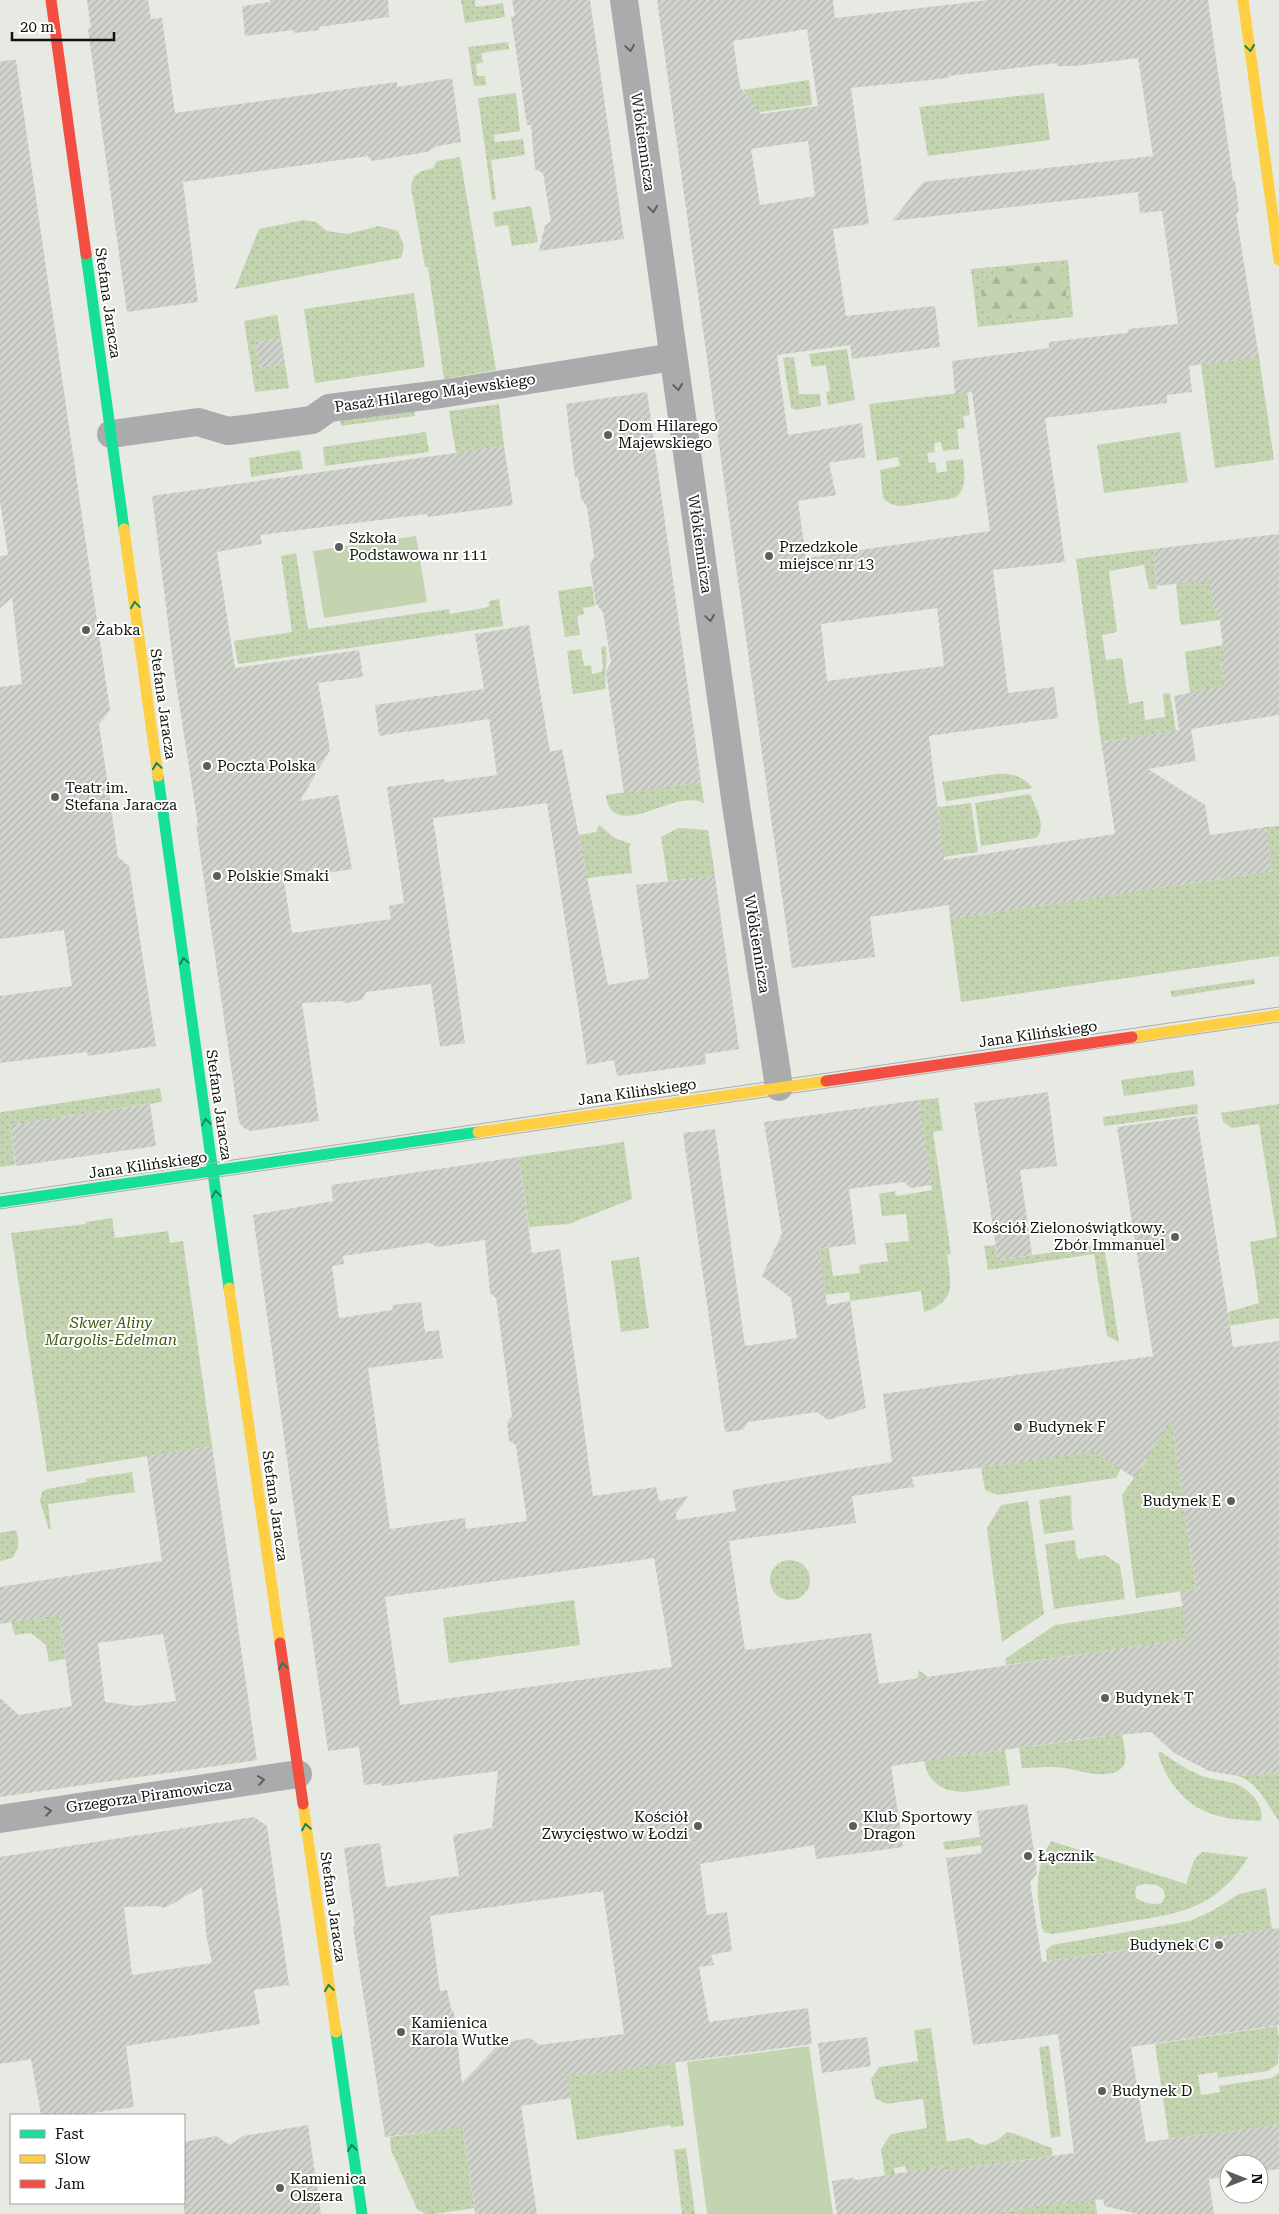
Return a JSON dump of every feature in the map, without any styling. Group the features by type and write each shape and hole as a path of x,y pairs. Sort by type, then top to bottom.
{"street":[{"name":"Stefana Jaracza","path":"51,0 213,1170 362,2214"},
{"name":"Włókiennicza","path":"624,0 736,805 779,1087"},
{"path":"1243,0 1279,260"},
{"name":"Pasaż Hilarego Majewskiego","path":"111,434 198,422 228,431 312,420 329,408 441,394 673,357"},
{"name":"Jana Kilińskiego","path":"0,1202 1279,1015"},
{"name":"Grzegorza Piramowicza","path":"0,1818 298,1774"}],"green space":[{"path":"461,0 475,0 476,7 503,3 505,17 465,23"},
{"path":"508,42 509,49 481,53 483,62 476,64 477,76 485,76 486,85 474,86 468,47"},
{"path":"809,80 812,105 753,113 751,101 743,90"},
{"path":"516,93 520,131 494,135 495,142 523,139 525,155 491,160 496,199 492,200 478,98"},
{"path":"1044,93 1050,140 928,156 919,107"},
{"path":"460,157 496,370 444,379 428,267 425,267 411,187 414,176 422,171 433,168 437,161"},
{"path":"531,206 538,242 512,246 508,225 495,227 493,212"},
{"path":"304,220 316,222 327,231 347,234 379,226 398,231 404,246 401,258 235,289 259,229"},
{"path":"1068,260 1073,317 978,327 971,269"},
{"path":"1032,266 1062,267 1066,291 1065,308 1048,315 991,319 982,306 981,284 996,270"},
{"path":"414,293 425,367 315,383 304,309"},
{"path":"277,315 281,338 255,342 259,368 285,364 289,388 255,392 244,321"},
{"path":"847,349 855,400 828,405 826,392 830,391 826,365 812,367 809,354"},
{"path":"794,357 799,394 820,394 821,406 795,410 791,408 783,358"},
{"path":"1259,357 1274,460 1215,468 1201,364"},
{"path":"967,392 970,415 963,416 965,428 957,429 959,449 943,451 941,442 934,443 935,452 927,453 929,463 935,462 937,473 947,471 946,461 963,459 964,485 962,490 955,498 903,506 887,502 883,498 880,470 900,466 898,457 877,461 869,404"},
{"path":"413,401 415,416 341,426 339,412"},
{"path":"499,404 504,446 456,453 449,411"},
{"path":"426,432 429,452 325,466 323,447"},
{"path":"1180,432 1188,482 1104,493 1097,445"},
{"path":"300,450 303,469 251,477 249,458"},
{"path":"416,536 427,602 324,618 313,551"},
{"path":"1153,549 1157,589 1149,589 1144,565 1109,571 1117,632 1102,635 1106,660 1122,658 1129,704 1143,701 1145,720 1165,717 1163,694 1170,693 1176,731 1101,742 1076,559"},
{"path":"296,553 308,629 449,609 450,614 489,607 489,601 499,599 503,626 238,664 234,641 292,632 281,556"},
{"path":"1212,571 1211,591 1214,610 1218,610 1220,620 1182,625 1180,622 1176,582"},
{"path":"592,586 595,606 583,608 584,614 577,616 580,635 565,637 558,591"},
{"path":"1223,645 1224,658 1221,660 1223,678 1229,693 1190,693 1185,652"},
{"path":"606,646 606,689 573,694 567,651 581,649 584,666 591,665 592,674 601,672 603,667 601,647"},
{"path":"997,774 1017,776 1033,788 946,801 942,782"},
{"path":"701,782 704,803 693,800 681,801 634,815 624,816 615,813 609,806 606,795"},
{"path":"1030,794 1041,823 1041,828 1036,838 981,846 975,803"},
{"path":"971,803 978,852 943,857 938,807"},
{"path":"599,825 615,838 631,844 629,847 632,873 587,878 579,835 596,832"},
{"path":"1279,826 1279,956 961,1002 950,919 1272,871 1266,827"},
{"path":"678,828 708,830 715,876 668,881 661,837"},
{"path":"1254,979 1255,984 1172,997 1170,991"},
{"path":"1193,1070 1195,1086 1124,1096 1121,1080"},
{"path":"160,1088 162,1102 10,1125 15,1165 0,1167 0,1113 2,1112"},
{"path":"938,1098 943,1130 933,1132 951,1254 947,1255 950,1283 947,1297 935,1308 924,1312 921,1291 850,1301 849,1292 825,1295 819,1249 829,1248 833,1276 860,1273 859,1265 888,1261 885,1243 909,1241 906,1214 882,1216 879,1194 895,1191 896,1196 932,1190 919,1100"},
{"path":"1197,1104 1198,1114 1104,1126 1103,1117"},
{"path":"1279,1104 1279,1318 1194,1331 1230,1324 1228,1312 1259,1303 1250,1242 1277,1237 1259,1124 1232,1128 1223,1122 1221,1113"},
{"path":"624,1142 632,1199 569,1224 529,1227 519,1157"},
{"name":"Skwer Aliny Margolis-Edelman","path":"112,1218 115,1238 168,1231 170,1243 183,1241 212,1446 47,1472 11,1233 86,1224 86,1222"},
{"path":"995,1245 998,1260 1104,1245 1119,1342 1107,1336 1094,1254 988,1270 984,1246"},
{"path":"639,1257 649,1328 621,1332 611,1261"},
{"path":"1170,1412 1196,1589 1136,1598 1122,1495 1146,1461 1148,1453"},
{"path":"1133,1446 1116,1478 998,1495 985,1490 981,1467"},
{"path":"132,1472 135,1492 48,1504 51,1529 49,1530 40,1501 42,1492 47,1489 87,1482 86,1479"},
{"path":"1071,1495 1074,1530 1044,1534 1039,1500"},
{"path":"1028,1501 1044,1614 1002,1642 987,1528 1001,1505"},
{"path":"16,1530 18,1548 12,1558 0,1561 0,1533"},
{"path":"1075,1540 1078,1559 1105,1555 1120,1565 1125,1599 1054,1609 1045,1544"},
{"path":"790,1560 804,1566 810,1580 804,1594 790,1600 776,1594 770,1580 776,1566"},
{"path":"574,1600 580,1645 449,1663 443,1618"},
{"path":"1198,1604 1202,1637 1006,1665 1005,1659 1055,1625"},
{"path":"59,1615 65,1659 49,1662 46,1645 31,1633 15,1635 11,1622"},
{"path":"919,1670 928,1677 940,1759 1005,1750 1010,1785 962,1792 941,1787 932,1780 926,1769 915,1693"},
{"path":"1122,1735 1126,1758 1124,1765 1112,1773 1087,1773 1060,1767 1022,1768 1019,1748"},
{"path":"1161,1752 1196,1774 1241,1786 1258,1803 1262,1814 1261,1820 1221,1817 1192,1804 1170,1781 1158,1753"},
{"path":"1279,1773 1279,1821 1257,1789 1238,1776"},
{"path":"1017,1832 1018,1840 945,1850 943,1842"},
{"path":"1051,1841 1186,1884 1194,1860 1202,1852 1248,1857 1225,1887 1212,1897 1184,1910 1168,1915 1052,1934 1044,1932 1042,1928 1038,1894 1039,1873 1045,1852","holes":["1145,1884 1156,1885 1163,1889 1165,1896 1162,1903 1149,1904 1136,1898 1137,1886"]},
{"path":"1266,1888 1272,1929 1047,1961 1046,1950 1052,1945 1190,1921 1212,1911 1239,1894"},
{"path":"1277,2026 1279,2039 1278,2064 1268,2071 1218,2078 1217,2072 1198,2075 1201,2095 1220,2092 1219,2086 1271,2078 1279,2073 1279,2125 1169,2139 1155,2044"},
{"path":"931,2028 947,2142 969,2138 985,2145 998,2140 1007,2132 1052,2148 1052,2156 946,2171 945,2166 907,2172 905,2166 894,2168 895,2175 885,2176 881,2149 891,2134 927,2128 923,2099 886,2104 875,2098 871,2079 879,2067 918,2061 914,2030"},
{"path":"809,2046 833,2214 707,2214 687,2062"},
{"path":"1049,2046 1061,2136 1051,2138 1039,2047"},
{"path":"675,2062 684,2126 671,2127 670,2125 577,2140 567,2077"},
{"path":"461,2114 474,2208 426,2214 417,2209 391,2150 390,2137 434,2131"},
{"path":"686,2148 695,2214 682,2214 674,2150"},
{"path":"1095,2197 1097,2214 1000,2214 1000,2212"}],"building":[{"path":"87,0 148,0 151,19 162,18 175,113 397,82 397,87 452,78 461,142 438,146 427,152 372,161 368,156 183,182 198,302 127,312 88,29 91,28"},
{"path":"270,0 388,0 389,17 319,27 320,30 294,33 293,30 245,36 242,6 270,2"},
{"path":"512,0 590,0 624,239 539,251 545,226 551,221 543,173 535,169 531,125 527,125 511,17 515,16"},
{"path":"657,0 833,0 835,18 989,0 1208,0 1233,181 1235,181 1239,212 1236,213 1259,357 1189,366 1192,392 1167,395 1167,403 1045,418 1065,562 993,570 1008,693 1054,687 1058,718 929,736 944,860 1115,834 1101,740 1104,742 1179,730 1174,696 1224,686 1221,660 1224,657 1219,613 1214,610 1209,580 1157,586 1153,549 1279,534 1279,715 1191,729 1196,761 1148,769 1205,805 1210,835 1266,827 1272,871 950,919 949,905 870,917 875,957 792,968","holes":["807,29 818,106 761,114 740,87 733,41","1138,58 1153,156 923,182 892,221 1138,192 1140,213 1162,211 1178,324 1129,329 1127,333 1049,342 1049,348 952,361 955,394 972,392 990,531 806,558 798,501 836,495 829,463 865,457 862,423 788,435 777,355 850,345 852,359 940,347 935,306 846,316 833,229 869,224 851,88 949,78 949,76 1057,63 1057,66 1075,66","808,141 815,196 760,205 751,149","937,608 944,666 827,681 821,624"]},
{"path":"16,60 110,710 99,725 118,857 129,866 156,1046 88,1056 87,1052 0,1063 0,996 72,986 64,930 0,939 0,687 22,684 12,598 0,608 0,556 8,555 0,501 0,61"},
{"path":"281,338 285,364 259,368 255,342"},
{"path":"647,392 701,782 624,793 606,672 611,662 603,612 596,604 590,566 594,556 587,507 581,498 578,477 575,477 566,404"},
{"path":"504,446 513,505 428,517 427,514 260,535 262,544 217,552 235,668 359,650 363,677 318,683 330,750 300,801 338,795 352,869 327,873 324,870 283,875 292,933 391,919 389,906 404,903 387,787 444,779 446,782 497,775 489,719 379,736 375,705 484,689 475,634 529,625 550,752 562,749 608,985 649,978 636,885 715,876 739,1049 705,1054 706,1064 617,1076 614,1060 587,1065 547,803 433,818 465,1043 440,1047 431,984 366,992 362,1000 346,1003 343,1001 302,1003 319,1121 251,1131 244,1128 239,1122 196,825 198,825 175,677 152,496"},
{"path":"1048,1092 1057,1166 1020,1170 1032,1255 998,1260 974,1103"},
{"path":"919,1100 932,1185 911,1188 904,1182 849,1189 856,1244 819,1249 827,1305 850,1301 866,1408 828,1420 817,1412 748,1422 743,1430 725,1432 683,1133 715,1129 745,1346 797,1338 791,1298 762,1276 782,1234 764,1122"},
{"path":"150,1104 156,1146 16,1166 10,1125"},
{"path":"1197,1116 1233,1347 1279,1341 1279,1773 1238,1776 1209,1771 1174,1753 1151,1732 1096,1737 891,1766 903,1847 816,1859 814,1845 700,1864 707,1915 727,1912 732,1951 711,1955 714,1965 699,1967 709,2022 808,2008 812,2044 567,2077 571,2098 521,2106 537,2214 475,2214 463,2127 385,2137 353,1927 355,1926 344,1848 380,1843 386,1887 459,1876 453,1835 492,1828 498,1771 382,1786 382,1783 364,1785 359,1747 328,1751 253,1215 333,1201 331,1185 519,1157 532,1253 560,1249 593,1496 656,1487 659,1501 689,1496 676,1513 677,1520 736,1511 732,1490 892,1462 883,1394 1153,1356 1117,1127","holes":["485,1240 490,1293 496,1298 512,1416 507,1423 509,1441 516,1445 527,1521 466,1529 465,1518 390,1529 368,1368 443,1358 439,1330 425,1332 421,1302 392,1305 393,1310 339,1318 332,1266 344,1264 343,1256 429,1243 438,1247","1171,1419 1196,1589 1180,1591 1187,1639 879,1684 871,1633 745,1650 729,1541 856,1523 852,1496 914,1487 912,1477 1093,1452 1135,1478","654,1558 672,1667 400,1705 385,1597","603,1891 624,2034 539,2045 530,2038 500,2043 462,2083 454,2012 451,2009 447,1990 440,1991 430,1916"]},
{"path":"212,1446 257,1760 0,1797 0,1698 19,1715 72,1706 59,1615 0,1624 0,1587 162,1561 147,1456","holes":["163,1634 176,1701 136,1706 105,1702 98,1643"]},
{"path":"1027,1804 1037,1873 1030,1882 1042,1962 1279,1928 1279,2025 1131,2047 1146,2142 1279,2125 1279,2169 1269,2170 1269,2154 1219,2154 1219,2178 1209,2179 1214,2214 1138,2214 1104,2206 1103,2199 1096,2199 1000,2212 1000,2214 837,2214 832,2181 853,2178 856,2180 945,2166 946,2171 1074,2153 1058,2034 973,2045 946,1858 982,1853 977,1811"},
{"path":"254,1817 267,1826 289,1985 254,1990 260,2024 126,2046 134,2107 86,2114 41,2114 31,2059 0,2064 0,1857","holes":["202,1887 206,1934 212,1963 132,1975 124,1907 157,1906 165,1908"]},
{"path":"867,2037 871,2066 822,2073 818,2043"},
{"path":"308,2125 321,2214 184,2214 185,2142 216,2136 230,2145 243,2136"}],"tram line":[{"path":"0,1194 1279,1007"},
{"path":"0,1209 1279,1022"}],"traffic: fast":[{"path":"86,254 124,529"},
{"path":"158,776 229,1288"},
{"path":"0,1202 478,1132"},
{"path":"336,2032 362,2214"}],"traffic: slow":[{"path":"1243,0 1279,260"},
{"path":"124,529 158,776"},
{"path":"1132,1037 1279,1015"},
{"path":"478,1132 826,1081"},
{"path":"229,1288 280,1643"},
{"path":"303,1804 336,2032"}],"traffic: jam":[{"path":"51,0 86,254"},
{"path":"826,1081 1132,1037"},
{"path":"280,1643 303,1804"}],"place":[{"name":"Dom Hilarego Majewskiego","path":"608,435"},
{"name":"Szkoła Podstawowa nr 111","path":"339,547"},
{"name":"Przedzkole miejsce nr 13","path":"769,556"},
{"name":"Żabka","path":"86,630"},
{"name":"Poczta Polska","path":"207,766"},
{"name":"Teatr im. Stefana Jaracza","path":"55,797"},
{"name":"Polskie Smaki","path":"217,876"},
{"name":"Kościół Zielonoświątkowy. Zbór Immanuel","path":"1175,1237"},
{"name":"Budynek F","path":"1018,1427"},
{"name":"Budynek E","path":"1231,1501"},
{"name":"Budynek T","path":"1105,1698"},
{"name":"Kościół Zwycięstwo w Łodzi","path":"698,1826"},
{"name":"Klub Sportowy Dragon","path":"853,1826"},
{"name":"Łącznik","path":"1028,1856"},
{"name":"Budynek C","path":"1219,1945"},
{"name":"Kamienica Karola Wutke","path":"401,2032"},
{"name":"Budynek D","path":"1102,2091"},
{"name":"Kamienica Olszera","path":"280,2188"}]}
